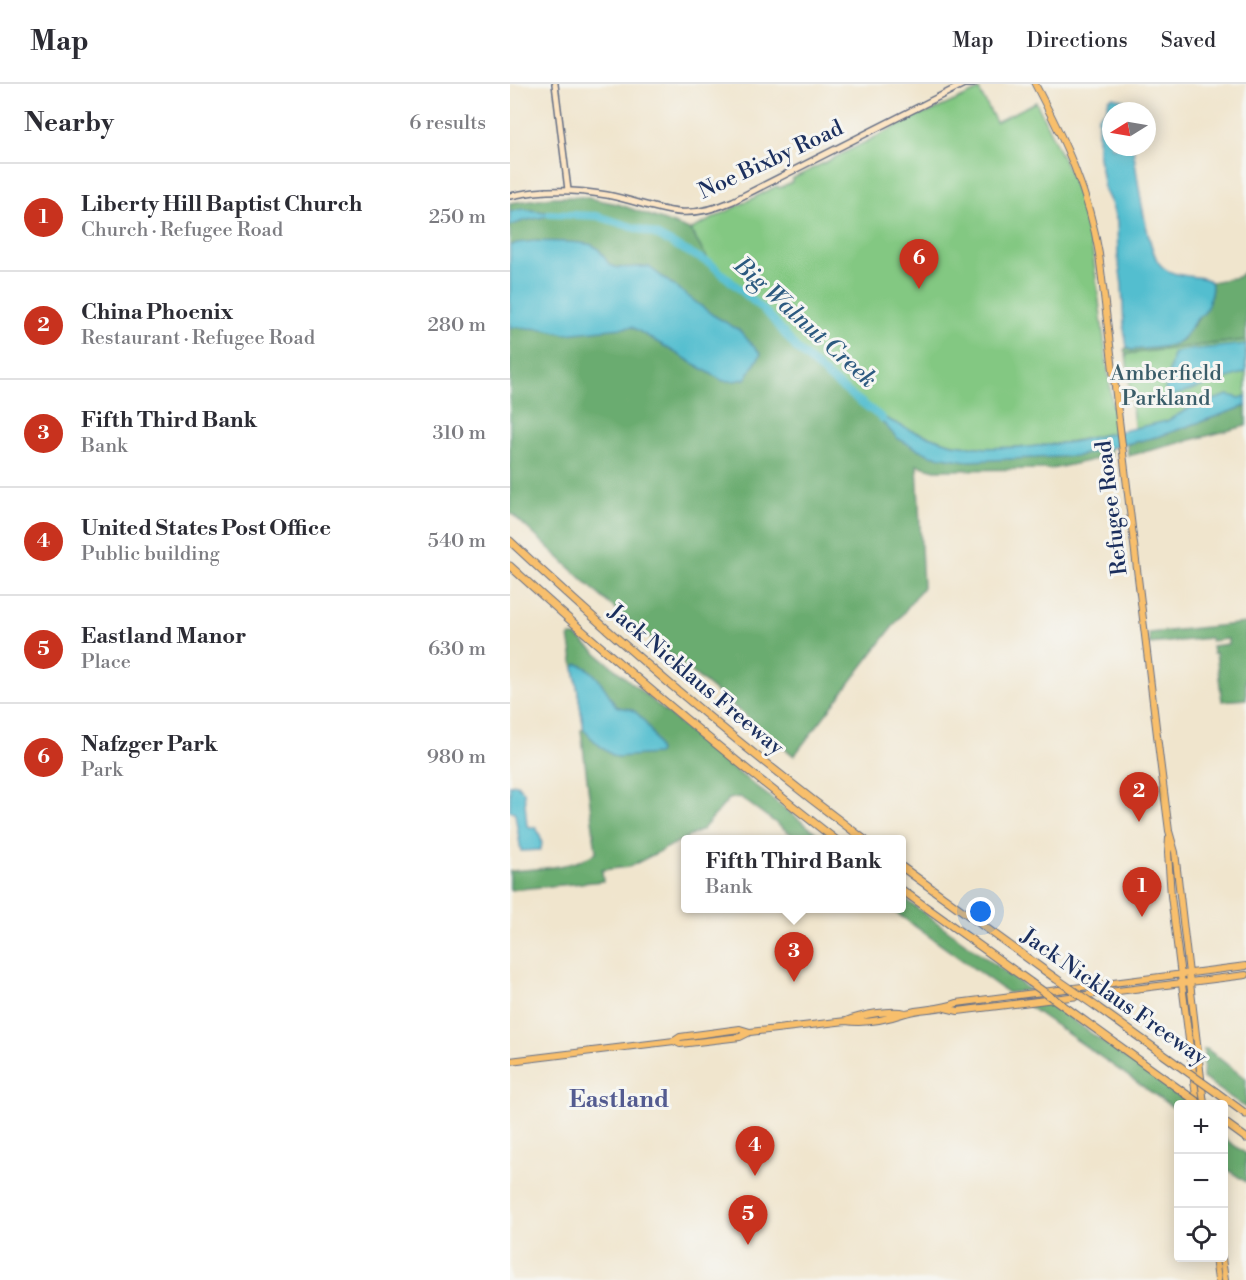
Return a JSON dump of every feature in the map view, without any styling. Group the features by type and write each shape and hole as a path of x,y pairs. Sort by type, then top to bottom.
{"highway":[{"name":"Jack Nicklaus Freeway","path":"510,541 679,691 859,835"},
{"name":"Jack Nicklaus Freeway","path":"510,566 649,689 748,772 830,835"},
{"name":"Jack Nicklaus Freeway","path":"906,870 1246,1114"},
{"name":"Jack Nicklaus Freeway","path":"906,893 1194,1100"},
{"path":"1228,1125 1246,1138"}],"main road":[{"name":"Refugee Road","path":"1035,84 1075,164 1089,204 1099,254 1169,831 1175,852 1190,982 1200,1100"},
{"name":"Refugee Road","path":"1169,831 1168,856 1182,983 1199,1100"},
{"path":"510,1061 674,1041 680,1037 740,1029 750,1032 846,1021 855,1017 945,1008 957,1003 1246,966"},
{"path":"945,1008 958,1011 1246,975"},
{"path":"1216,1262 1218,1280"},
{"path":"1223,1262 1225,1280"}],"street":[{"path":"555,84 568,190"},
{"name":"Noe Bixby Road","path":"510,196 568,190 615,197 669,212 706,211 733,201 965,84 973,84"}],"green space":[{"path":"979,90 996,122 1036,102 1072,178 1086,219 1093,255 1116,432 1051,445 1001,449 958,445 906,429 858,402 815,367 770,316 712,265 690,230 777,186 779,188 792,182 792,179 919,115"},
{"path":"552,197 583,197 618,204 690,230 711,264 769,315 797,349 874,413 910,430 952,444 985,448 1029,447 1072,442 1108,434 1111,456 1052,469 935,470 917,465 923,587 794,756 608,603 510,512 510,203"},
{"path":"1246,270 1246,340 1126,354 1124,350 1127,347 1131,350 1182,340 1207,306 1212,290 1211,282 1238,277"},
{"name":"Amberfield Parkland","path":"1246,340 1246,397 1135,433 1126,354"},
{"path":"1246,406 1246,426 1128,456 1127,444 1160,436"},
{"path":"1246,623 1246,699 1222,701 1216,653 1213,653 1212,646 1228,644 1228,639 1211,641 1210,638 1150,644 1149,633"},
{"path":"569,636 576,636 730,766 819,835 792,835 740,797 729,799 702,830 692,835 681,835 681,841 629,867 602,870 603,881 510,890 510,871 567,865 596,852 581,730 584,729"},
{"path":"906,900 1030,990 1008,993 897,913 906,913"},
{"path":"1049,1003 1184,1100 1174,1100 1174,1108 1028,1006"},
{"path":"1204,1049 1246,1079 1246,1108 1203,1078"},
{"path":"1228,1141 1246,1154 1246,1182 1228,1170"}],"water":[{"path":"1113,97 1125,102 1108,102"},
{"path":"1102,113 1102,156 1134,156 1145,221 1157,260 1170,271 1207,279 1211,282 1210,298 1204,313 1194,322 1183,339 1176,343 1131,350 1127,347 1118,258 1117,222 1104,189 1098,151 1098,116"},
{"path":"523,209 559,214 510,226 510,212"},
{"path":"535,241 592,245 600,250 611,266 649,267 713,315 739,330 761,354 745,379 723,381 632,327 565,334 544,329 510,327 510,246"},
{"path":"1246,344 1246,372 1170,397 1165,391 1173,354 1180,351"},
{"path":"1228,395 1240,398 1246,396 1246,406 1160,436 1077,456 967,461 930,455 897,438 874,413 910,430 952,444 985,448 1029,447 1072,442 1167,421 1190,408"},
{"path":"578,664 595,675 616,706 630,709 639,716 656,741 659,752 657,754 617,757 604,749 584,730 574,667"},
{"path":"517,784 524,792 527,826 536,828 540,836 542,845 540,850 521,851 515,814 510,811 510,785"}],"waterway":[{"name":"Big Walnut Creek","path":"550,214 597,216 654,234 711,264 769,315 797,349 833,381 882,418"}],"place":[{"name":"Nafzger Park","path":"919,289"},
{"name":"China Phoenix","path":"1139,822"},
{"name":"Liberty Hill Baptist Church","path":"1142,917"},
{"name":"Fifth Third Bank","path":"794,982"},
{"name":"United States Post Office","path":"755,1176"},
{"name":"Eastland Manor","path":"748,1245"}],"district":[{"name":"Eastland","path":"619,1100"}]}
